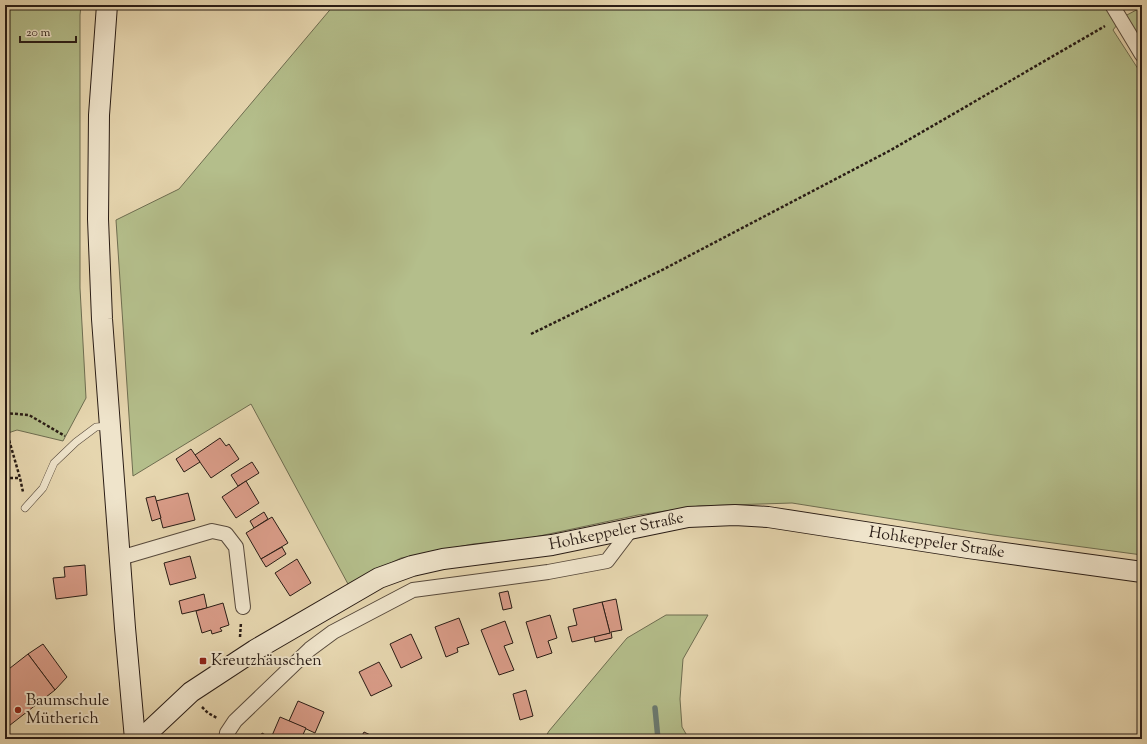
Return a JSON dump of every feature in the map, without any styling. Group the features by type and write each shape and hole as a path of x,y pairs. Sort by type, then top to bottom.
{"street":[{"path":"108,5 99,115 98,219 102,319 135,739"},
{"path":"1112,5 1142,55"},
{"name":"Hohkeppeler Straße","path":"141,739 191,692 255,650 379,578 412,566 443,559 552,545 632,528 695,517 735,515 768,517 968,548 1142,572"},
{"path":"226,739 235,721 310,649 334,632 413,590 548,572 607,561 632,528"},
{"path":"120,558 212,531 226,534 236,547 243,607"}],"lane":[{"path":"26,508 43,488 54,463 76,442 96,427 110,425"}],"path":[{"path":"531,334 664,269 891,150 1120,18"},
{"path":"5,413 29,415 76,442"},
{"path":"5,426 20,478 26,508"},
{"path":"5,478 20,478"}],"green space":[{"path":"5,5 81,5 80,288 86,398 63,441 17,430 5,434"},
{"path":"334,5 1118,5 1125,16 1142,7 1142,45 1124,16 1113,30 1142,75 1142,555 994,535 792,503 699,506 638,515 530,538 473,544 401,558 348,584 251,404 133,476 116,220 179,189"},
{"path":"666,615 708,615 683,659 680,699 682,727 689,739 544,739 549,731 627,638"}],"building":[{"path":"220,438 226,446 229,444 239,459 211,478 195,455"},
{"path":"191,449 200,462 184,472 176,459"},
{"path":"252,462 259,473 238,486 231,475"},
{"path":"246,481 259,503 236,518 222,497"},
{"path":"188,493 195,520 163,528 156,501"},
{"path":"155,496 161,518 152,521 146,498"},
{"path":"264,512 268,519 254,528 250,521"},
{"path":"272,517 288,543 261,559 246,533"},
{"path":"282,547 286,554 266,567 261,559"},
{"path":"190,556 196,578 170,585 164,563"},
{"path":"297,559 311,583 290,596 275,573"},
{"path":"85,565 87,595 56,599 53,578 65,577 64,567"},
{"path":"508,591 512,608 503,610 499,593"},
{"path":"204,594 207,608 182,614 179,601"},
{"path":"616,599 622,630 611,632 612,638 595,642 594,636 610,633 602,602"},
{"path":"602,602 610,633 572,642 568,627 577,625 573,609"},
{"path":"223,603 229,625 220,628 222,631 212,634 211,630 202,633 196,611"},
{"path":"550,615 557,638 548,641 552,653 537,658 526,622"},
{"path":"459,618 469,644 457,648 458,652 446,657 435,627"},
{"path":"505,621 513,643 504,646 514,670 499,675 481,630"},
{"path":"411,634 422,658 401,668 390,644"},
{"path":"43,644 67,677 55,690 28,654"},
{"name":"Baumschule Mütherich","path":"28,654 55,690 5,729 5,672"},
{"path":"379,662 392,686 371,696 359,672"},
{"path":"526,690 533,716 520,720 513,694"},
{"path":"298,701 324,712 315,733 289,721"},
{"path":"280,717 306,728 301,739 271,738"},
{"path":"364,732 379,739 360,739"},
{"path":"262,733 271,738 274,739 260,739"}],"waterway":[{"path":"655,708 658,739"}],"place":[{"name":"Kreutzhäuschen","path":"203,661"},
{"name":"Baumschule Mütherich","path":"18,710"}]}
